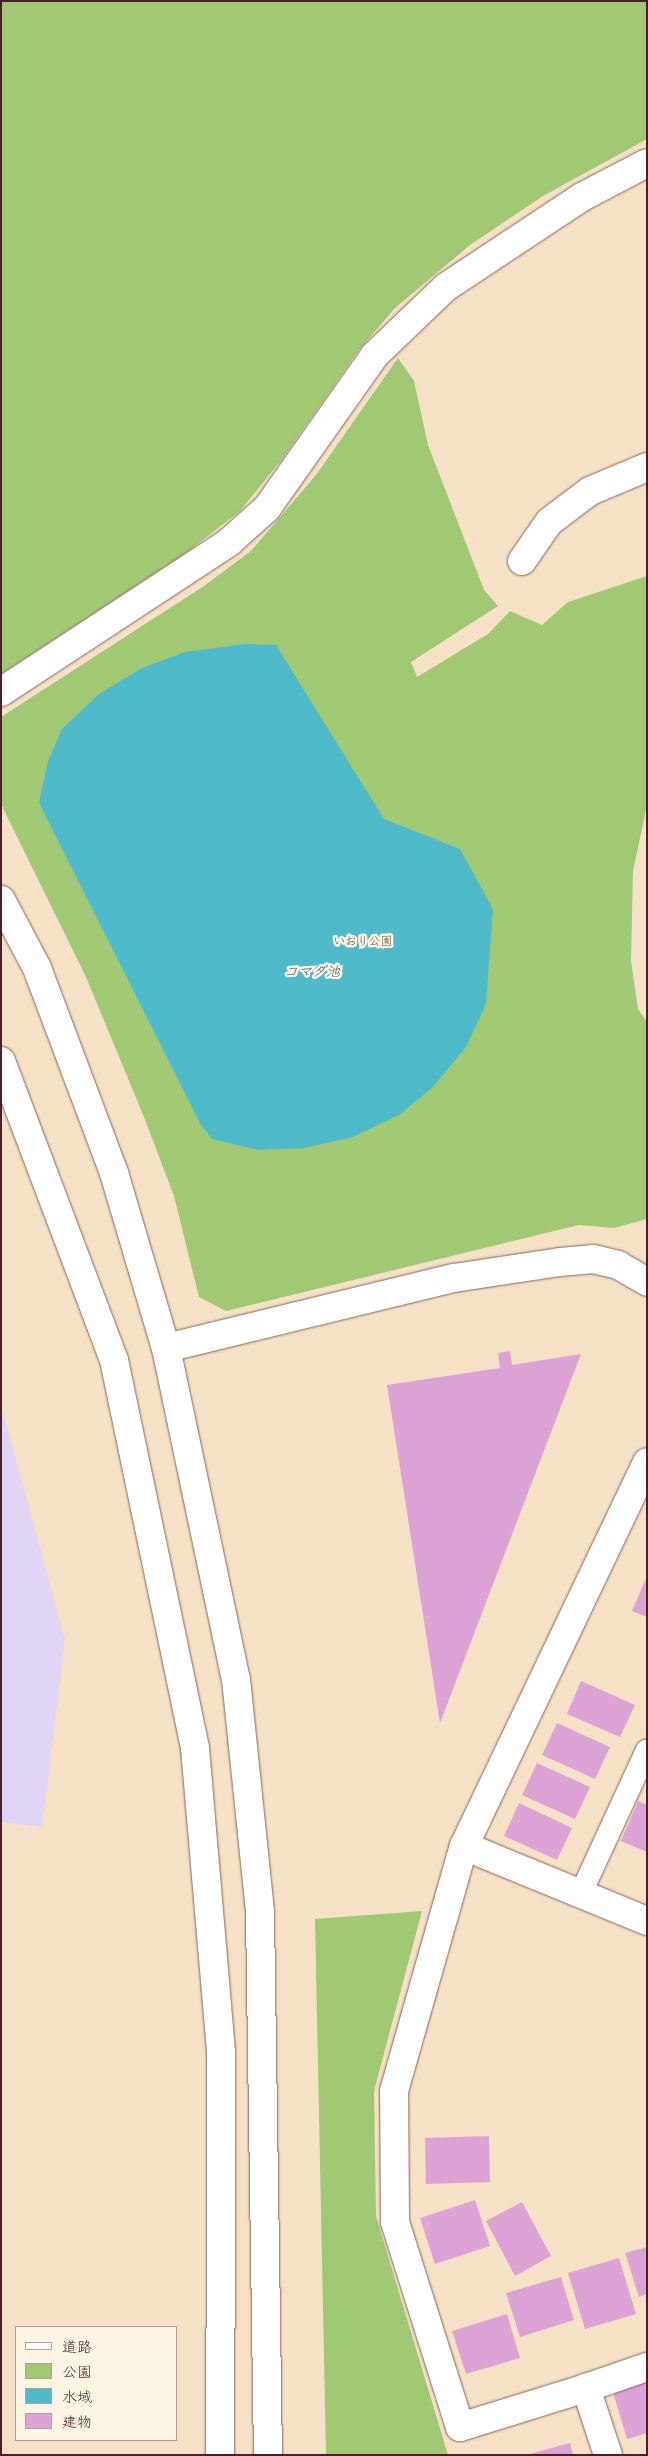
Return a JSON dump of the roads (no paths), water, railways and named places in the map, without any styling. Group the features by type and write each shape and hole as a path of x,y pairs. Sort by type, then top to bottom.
{"street":[{"path":"1,692 229,542 267,508 375,355 446,288 582,197 647,163"},
{"path":"522,561 549,522 590,491 647,467"},
{"path":"1,900 37,968 114,1173 166,1348 236,1679 260,1912 268,2455"},
{"path":"1,1060 114,1360 195,1748 221,2052 220,2455"},
{"path":"166,1348 454,1278 560,1262 592,1259 618,1265 647,1282"},
{"path":"647,1462 641,1493 464,1846 394,2091 395,2222 460,2427 647,2367"},
{"path":"464,1846 647,1922"},
{"path":"586,2388 608,2455"}],"lane":[{"path":"580,1893 647,1750"}],"water":[{"name":"コマダ池","path":"245,644 276,645 384,819 460,849 493,909 486,1004 466,1047 432,1088 399,1115 353,1137 304,1148 259,1150 212,1139 201,1125 39,803 48,761 62,729 99,694 142,668 185,652"}],"park label":[{"name":"いおり公園","path":"363,941"}]}
